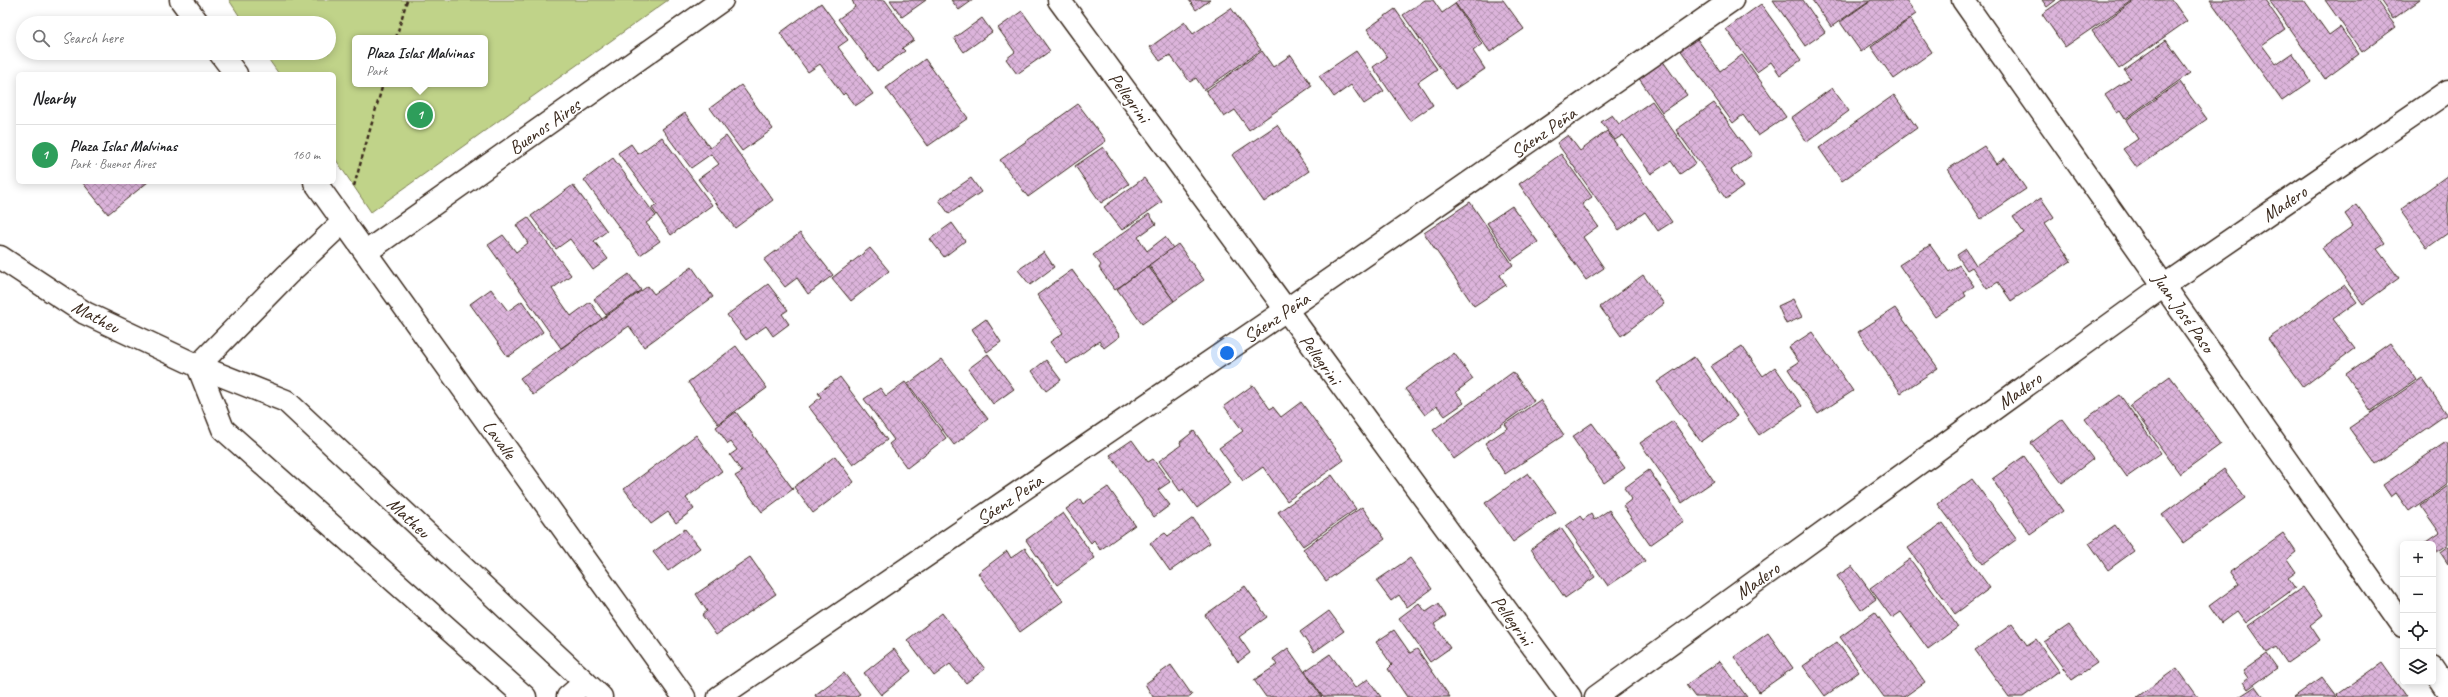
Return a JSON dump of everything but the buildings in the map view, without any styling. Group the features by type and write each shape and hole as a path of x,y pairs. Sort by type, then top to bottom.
{"street":[{"path":"181,0 193,16"},
{"name":"Buenos Aires","path":"366,252 722,0"},
{"name":"Pellegrini","path":"1059,0 1570,697"},
{"name":"Sáenz Peña","path":"719,697 1286,310 1732,0"},
{"name":"Juan José Paso","path":"1963,0 2165,284 2400,622"},
{"path":"225,60 234,72"},
{"name":"Madero","path":"1596,697 2165,284 2448,91"},
{"name":"Lavalle","path":"316,184 684,697"},
{"path":"344,221 287,275 198,366 223,429 525,697"},
{"name":"Matheu","path":"0,256 85,313 198,366 286,402 601,697"},
{"path":"2436,672 2448,690"},
{"path":"568,697 585,682"}],"path":[{"path":"397,35 407,0"},
{"path":"344,221 382,87"}],"green space":[{"path":"229,0 668,0 371,212 336,160 336,72 278,72 269,60 336,60 336,16 239,16"}],"place":[{"name":"Plaza Islas Malvinas","path":"420,115"}]}
